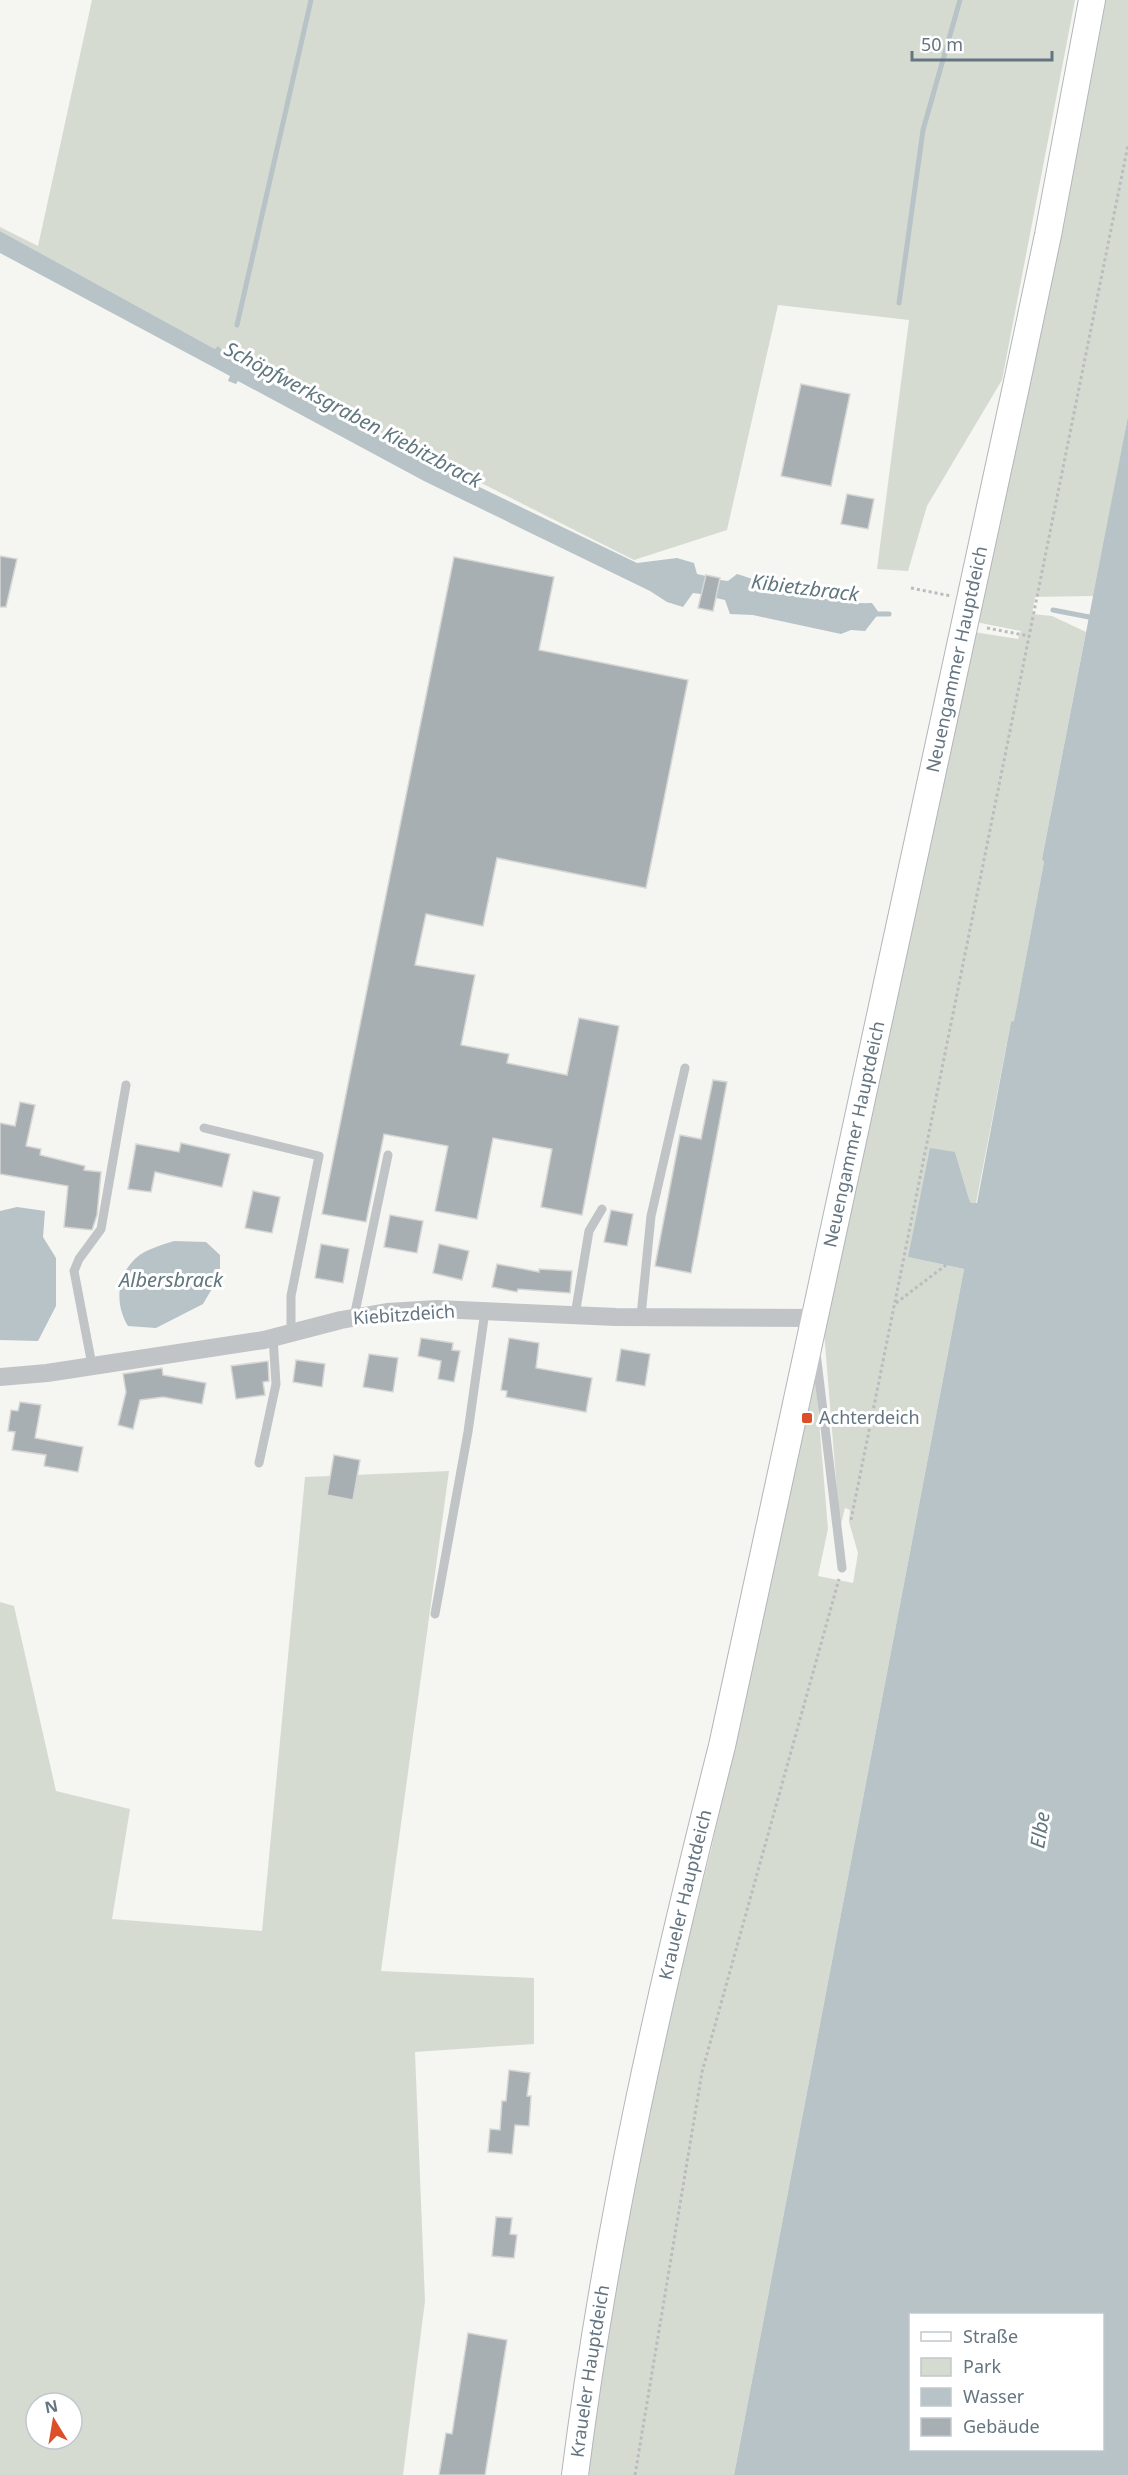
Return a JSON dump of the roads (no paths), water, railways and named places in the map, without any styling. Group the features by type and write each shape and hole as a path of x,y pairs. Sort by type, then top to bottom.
{"street":[{"name":"Neuengammer Hauptdeich","path":"813,1318 1048,235 1092,0"},
{"name":"Kiebitzdeich","path":"0,1377 273,1337 354,1317 438,1309 575,1315 813,1318"},
{"name":"Kraueler Hauptdeich","path":"575,2475 596,2325 651,2039 672,1943 722,1746 813,1318"}],"lane":[{"path":"640,1316 651,1216 685,1068"},
{"path":"92,1365 74,1271 79,1259 101,1229 126,1085"},
{"path":"204,1128 319,1156 291,1296 291,1332"},
{"path":"354,1317 388,1155"},
{"path":"575,1315 589,1231 602,1209"},
{"path":"435,1614 468,1432 485,1311"},
{"path":"813,1318 842,1568"},
{"path":"259,1463 276,1384 273,1337"}],"water":[{"path":"0,231 215,349 218,346 226,354 457,477 461,475 470,479 469,482 637,563 677,558 694,563 697,574 706,576 701,594 693,593 683,607 667,602 650,591 424,481 238,381 236,384 228,381 230,376 0,253"},
{"name":"Elbe","path":"1128,416 1128,2475 734,2475 964,1269 908,1257 930,1148 955,1152 969,1199 971,1203 977,1203 1044,862 1042,859"},
{"path":"737,574 822,598 872,603 879,613 865,631 851,630 841,634 753,615 730,614 725,600 716,598 720,580 728,581"},
{"path":"17,1207 45,1211 43,1237 56,1258 56,1306 38,1341 0,1340 0,1211"},
{"name":"Albersbrack","path":"174,1241 206,1242 220,1255 220,1275 203,1304 156,1328 128,1326 120,1300 124,1273 140,1255"}],"waterway":[{"path":"237,325 311,0"},
{"path":"899,303 923,130 960,0"},
{"path":"1053,610 1089,617"},
{"name":"Kibietzbrack","path":"873,614 889,614"}],"place":[{"name":"Achterdeich","path":"807,1418"}],"water label":[{"name":"Schöpfwerksgraben Kiebitzbrack","path":"353,415"}]}
